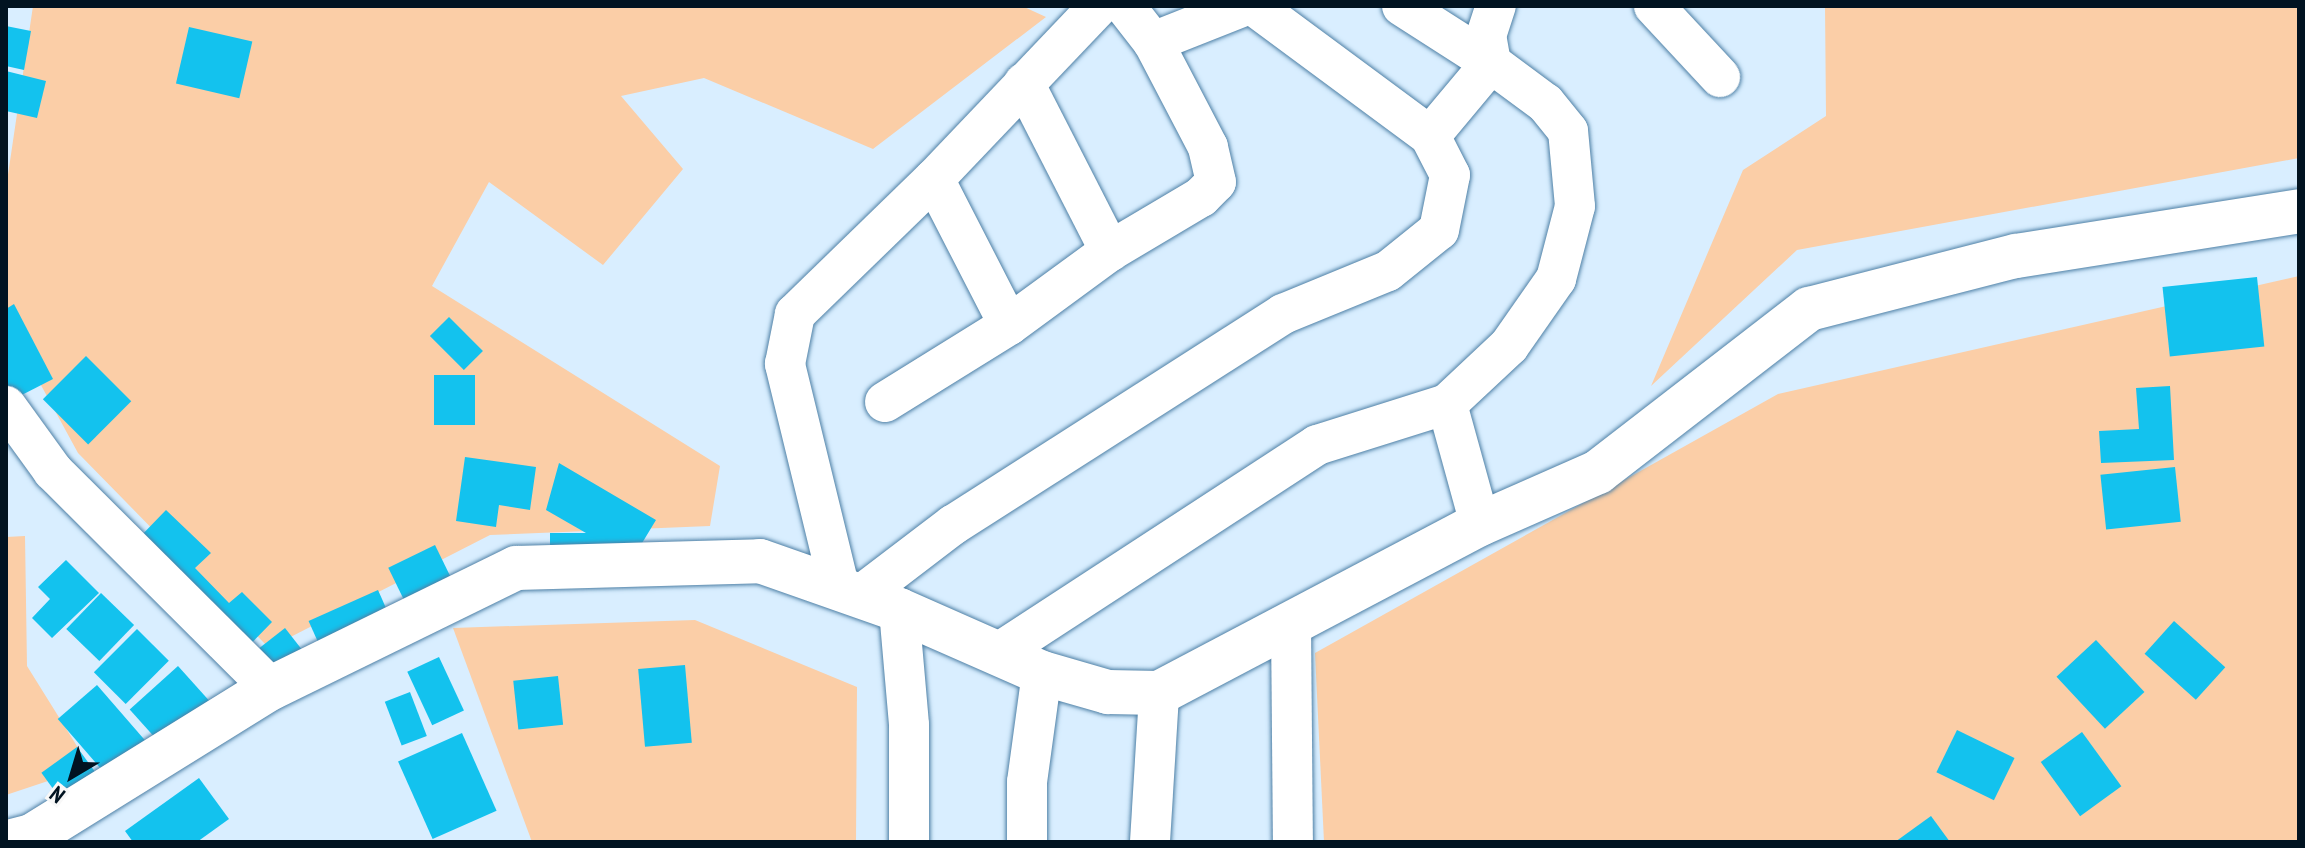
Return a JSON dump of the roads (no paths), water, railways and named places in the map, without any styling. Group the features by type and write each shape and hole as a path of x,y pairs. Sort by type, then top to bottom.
{"street":[{"path":"909,842 909,725 785,364 795,314 934,179 1099,6"},
{"path":"885,402 1009,325 1110,251 1201,197 1216,182 1208,147 1153,42 1125,6"},
{"path":"1153,42 1244,6"},
{"path":"867,598 953,525 1283,314 1388,271 1439,230 1450,175 1430,136 1254,6"},
{"path":"1001,651 1317,445 1447,404 1509,346 1556,279 1575,206 1568,131 1545,103 1491,63 1402,6"},
{"path":"1491,63 1486,36 1496,6"},
{"path":"1654,6 1720,77"},
{"path":"1430,136 1491,63"},
{"path":"1024,83 1110,251"},
{"path":"934,179 1009,325"},
{"path":"8,842 32,836 271,688 516,568 760,561 867,598 1001,651 1042,673 1108,692 1159,693 1480,524 1598,472 1809,309 2016,256 2232,226 2299,211"},
{"path":"1447,404 1480,524"},
{"path":"6,406 53,471 271,688"},
{"path":"1291,623 1293,842"},
{"path":"1027,842 1027,782 1042,673"},
{"path":"1150,842 1159,693"}]}
